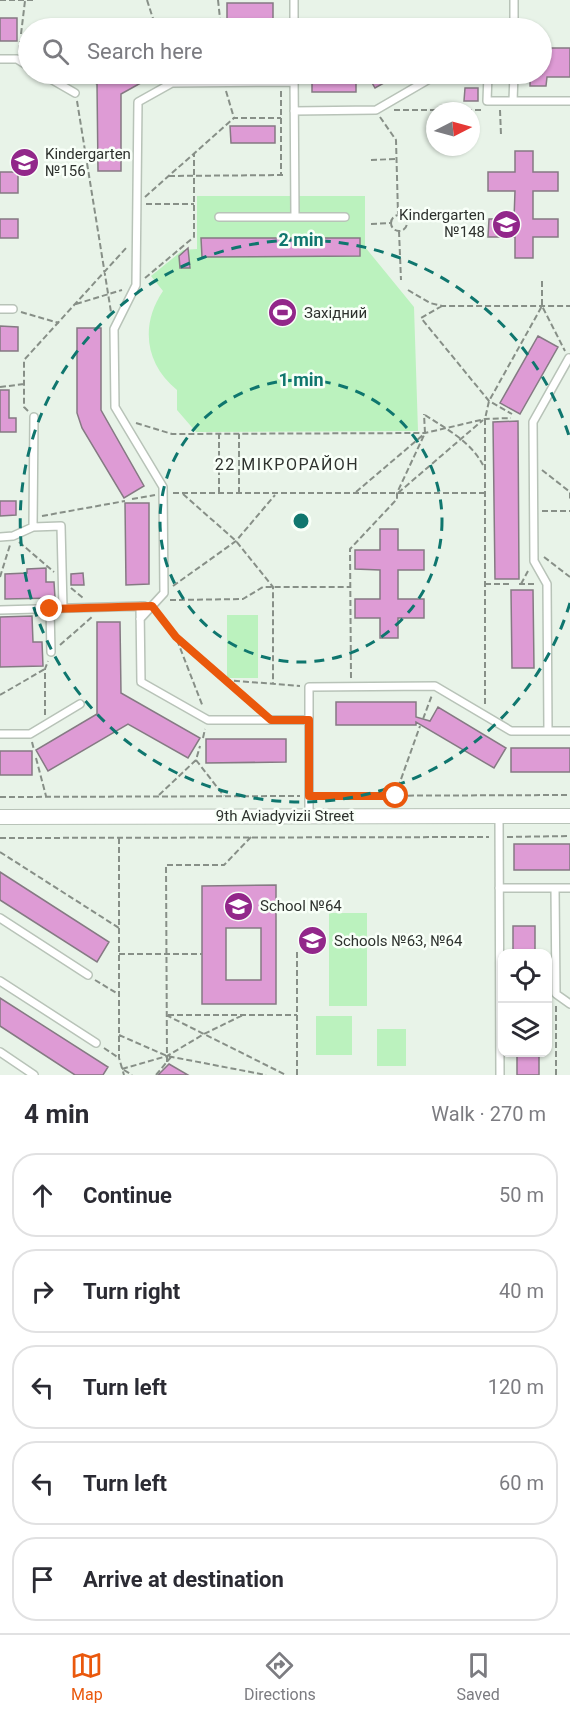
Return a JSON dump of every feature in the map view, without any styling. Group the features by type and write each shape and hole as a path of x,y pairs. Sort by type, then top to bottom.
{"street":[{"name":"9th Aviadyvizii Street","path":"0,817 570,816"}],"lane":[{"path":"294,0 294,18"},
{"path":"514,0 514,18"},
{"path":"0,60 18,60"},
{"path":"59,84 75,93"},
{"path":"140,619 164,593 163,487 115,407 114,329 136,285 138,102 170,84"},
{"path":"294,84 295,217"},
{"path":"294,111 376,110 421,84"},
{"path":"488,84 488,101 570,101"},
{"path":"513,101 514,84"},
{"path":"219,217 345,217"},
{"path":"0,309 13,309"},
{"path":"548,730 547,584 534,561 533,422 569,358"},
{"path":"33,527 34,417"},
{"path":"0,537 13,536 33,527 61,526 63,608"},
{"path":"0,610 140,606 155,603"},
{"path":"140,606 141,682 208,720 309,720"},
{"path":"50,609 51,652"},
{"path":"309,816 309,687 435,687 511,730 570,730"},
{"path":"0,734 30,734 80,704"},
{"path":"499,816 500,1075"},
{"path":"499,888 570,888"},
{"path":"555,888 556,994 570,1004"},
{"path":"0,918 88,975"},
{"path":"0,981 96,1043"},
{"path":"0,1052 34,1075"}],"path":[{"path":"0,0 34,0"},
{"path":"23,18 25,0"},
{"path":"147,0 153,18"},
{"path":"218,0 220,18"},
{"path":"224,84 234,118"},
{"path":"281,84 281,176"},
{"path":"75,93 114,329"},
{"path":"500,101 501,135"},
{"path":"376,110 489,110"},
{"path":"376,110 396,140 398,214"},
{"path":"137,204 234,118 281,118"},
{"path":"76,304 136,285 194,237 194,154"},
{"path":"371,160 396,159"},
{"path":"169,176 295,175"},
{"path":"137,204 194,204"},
{"path":"390,223 392,218 398,214"},
{"path":"390,223 392,228 399,231 404,230 407,222 403,215 398,214"},
{"path":"371,224 390,223"},
{"path":"399,231 400,280"},
{"path":"24,407 24,360 137,236"},
{"path":"542,281 542,306 569,358"},
{"path":"408,290 430,303 442,306 570,306"},
{"path":"122,419 172,434 425,433 485,418 512,416 489,401 421,318 442,306"},
{"path":"485,715 485,418 489,401 542,306"},
{"path":"13,309 59,322"},
{"path":"0,387 24,384"},
{"path":"351,687 350,549 397,499 397,493 425,433 424,414 462,438 476,452 485,468"},
{"path":"397,493 485,418"},
{"path":"355,493 425,433"},
{"path":"219,434 219,493"},
{"path":"239,434 239,493"},
{"path":"533,462 570,492 570,499"},
{"path":"132,499 163,493 485,493"},
{"path":"182,493 236,541 273,587 273,684"},
{"path":"164,593 236,541 277,493"},
{"path":"34,518 124,501"},
{"path":"533,512 570,511"},
{"path":"0,577 13,536"},
{"path":"534,550 570,577"},
{"path":"534,561 520,584 547,584"},
{"path":"485,584 511,584"},
{"path":"208,720 176,637 155,603 243,599 263,587 350,587"},
{"path":"51,652 103,607"},
{"path":"176,637 271,720"},
{"path":"0,695 45,669 45,725"},
{"path":"225,680 309,687"},
{"path":"423,719 435,687"},
{"path":"396,796 420,726"},
{"path":"157,796 196,760 200,746"},
{"path":"36,758 47,796"},
{"path":"196,760 224,796"},
{"path":"0,796 570,795"},
{"path":"167,1062 166,865 224,865 251,837"},
{"path":"0,838 570,837"},
{"path":"119,838 119,1058 124,1075"},
{"path":"0,852 119,929"},
{"path":"297,952 297,1075"},
{"path":"119,954 202,954"},
{"path":"88,975 119,995"},
{"path":"556,994 556,1075"},
{"path":"166,1015 297,1015"},
{"path":"166,1015 286,1075"},
{"path":"122,1069 167,1056 243,1015"},
{"path":"119,1035 167,1056 266,1075"},
{"path":"96,1043 119,1058"},
{"path":"156,1075 171,1057"},
{"path":"122,1069 132,1075"}],"green space":[{"name":"Західний","path":"197,196 365,196 365,247 414,307 418,431 196,432 177,410 177,390 166,380 152,356 149,330 151,317 163,291 151,276 183,250 197,249"},
{"path":"227,615 258,615 258,678 227,678"},
{"path":"329,913 367,913 367,1006 329,1006"},
{"path":"316,1016 352,1016 352,1055 316,1055"},
{"path":"377,1029 406,1029 406,1066 377,1066"}],"building":[{"path":"227,3 273,3 273,18 227,18"},
{"path":"0,18 17,18 17,41 0,41"},
{"path":"552,48 570,48 570,77 552,77"},
{"path":"97,84 139,84 121,94 121,171 98,171"},
{"path":"312,84 356,84 356,92 312,92"},
{"path":"530,84 546,84 546,86 530,86"},
{"path":"465,88 478,88 478,101 464,101"},
{"path":"230,126 275,126 275,143 231,143"},
{"path":"515,151 533,151 533,172 558,172 558,191 533,191 533,219 558,219 558,237 533,237 533,258 515,258 515,237 488,237 489,219 514,219 515,191 488,191 488,172 515,172"},
{"path":"0,172 18,172 18,193 0,193"},
{"path":"0,219 18,219 18,238 0,238"},
{"path":"201,238 360,238 360,256 202,257"},
{"path":"188,248 190,268 180,268 179,256"},
{"path":"0,326 18,327 18,351 0,351"},
{"path":"77,328 101,328 101,410 144,486 124,498 82,428 77,413"},
{"path":"538,336 558,347 520,414 500,403"},
{"path":"0,390 9,390 9,418 16,418 16,432 0,432"},
{"path":"518,421 519,579 495,579 493,422"},
{"path":"0,501 16,501 16,515 0,516"},
{"path":"125,503 149,503 149,584 126,585"},
{"path":"380,529 398,529 398,550 424,550 424,570 398,570 398,599 424,599 424,618 398,618 398,638 380,638 380,618 355,618 355,599 380,599 380,570 355,569 355,550 380,550"},
{"path":"46,568 46,582 54,582 55,598 5,599 5,574 27,573 27,569"},
{"path":"83,573 84,585 71,585 71,574"},
{"path":"511,590 533,590 534,668 512,668"},
{"path":"32,616 33,642 42,642 43,666 0,667 0,617"},
{"path":"97,622 120,622 121,693 200,738 188,758 128,724 48,771 36,750 97,714"},
{"path":"336,702 416,702 416,717 430,721 438,707 506,748 494,768 416,722 416,725 336,725"},
{"path":"206,739 286,739 286,762 206,763"},
{"path":"511,748 570,748 570,772 511,772"},
{"path":"0,751 32,751 32,775 0,775"},
{"path":"514,844 570,844 570,870 514,870"},
{"path":"0,872 109,942 97,962 0,900"},
{"path":"276,885 276,1004 202,1004 202,886","holes":["226,928 261,928 261,980 226,980"]},
{"path":"513,926 535,926 535,949 513,949"},
{"path":"0,998 108,1067 103,1075 75,1075 0,1026"},
{"path":"517,1057 539,1057 539,1075 517,1075"},
{"path":"169,1064 188,1075 158,1075"}],"place":[{"name":"Kindergarten №156","path":"24,163"},
{"name":"Kindergarten №148","path":"506,224"},
{"name":"Західний","path":"283,313"},
{"name":"School №64","path":"239,906"},
{"name":"Schools №63, №64","path":"313,941"}],"district":[{"name":"22 МІКРОРАЙОН","path":"287,464"}],"route":[{"path":"50,609 152,606 176,637 271,720 309,720 309,796 396,796"}]}
